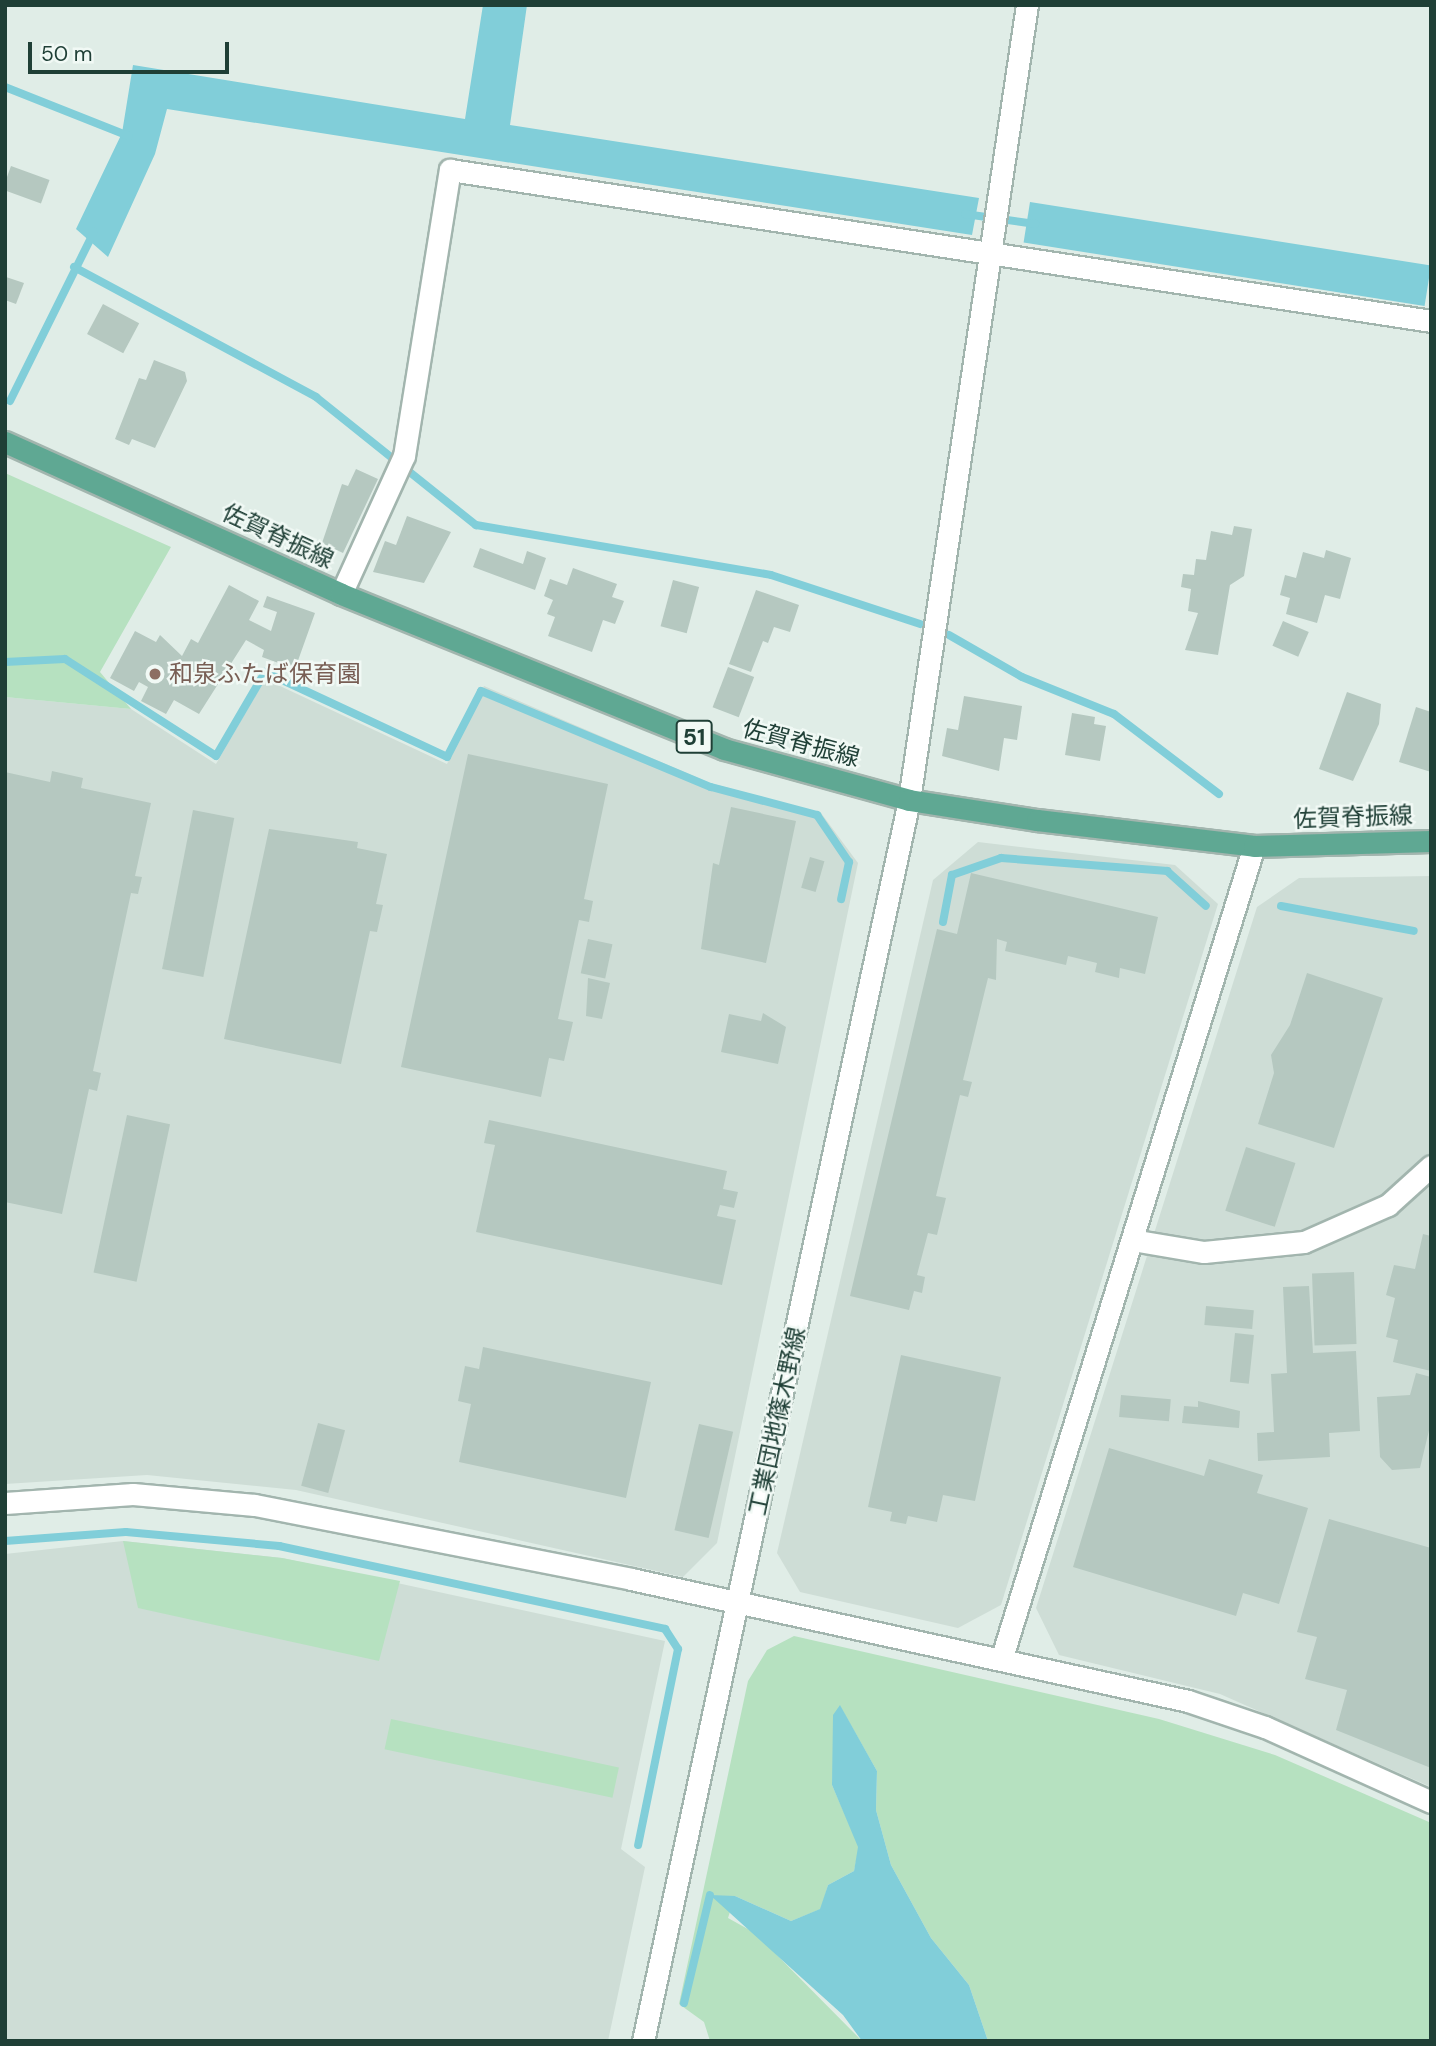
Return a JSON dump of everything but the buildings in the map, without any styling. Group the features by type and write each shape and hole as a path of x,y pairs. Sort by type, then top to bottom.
{"main road":[{"name":"佐賀脊振線","path":"5,442 341,594 724,749 909,800 1254,846 1431,841"}],"street":[{"name":"工業団地篠木野線","path":"643,2041 909,800 1027,5"},
{"path":"341,594 402,465 450,170 1431,321"},
{"path":"1002,1657 1254,846"},
{"path":"1132,1240 1204,1252 1304,1242 1388,1205 1431,1166"},
{"path":"5,1503 133,1494 321,1514 738,1601 1002,1657 1188,1701 1265,1727 1431,1802"}],"shaded area":[{"path":"265,679 447,764 484,686 710,783 821,813 858,863 717,1543 683,1577 296,1490 147,1475 5,1484 5,697 131,709 216,764"},
{"path":"978,842 1175,865 1218,904 1001,1605 958,1628 800,1592 777,1553 933,880"},
{"path":"1431,876 1431,1787 1220,1694 1059,1655 1036,1608 1257,907 1299,878"},
{"path":"123,1541 282,1558 665,1641 621,1849 645,1867 608,2041 5,2041 5,1554"}],"green space":[{"path":"5,473 171,547 100,672 131,709 5,697"},
{"path":"123,1541 282,1558 400,1581 379,1661 138,1608"},
{"path":"794,1636 1159,1719 1275,1755 1429,1822 1431,2041 988,2041 969,1985 931,1938 891,1865 876,1810 877,1771 840,1706 832,1785 859,1847 854,1871 828,1885 821,1909 791,1921 735,1896 728,1918 755,1933 862,2041 710,2041 704,2022 679,2004 748,1681 767,1650"},
{"path":"391,1719 619,1767 612,1798 385,1749"}],"water":[{"path":"483,5 527,5 510,125 979,198 972,235 167,109 155,154 108,257 76,229 122,133 133,65 465,119"},
{"path":"1030,202 1431,266 1425,306 1024,242"},
{"path":"840,1705 877,1771 876,1810 891,1865 931,1938 969,1985 988,2041 862,2041 843,2015 710,1895 735,1896 791,1921 820,1909 828,1885 854,1871 858,1847 832,1785 833,1715"}],"waterway":[{"path":"5,87 129,136"},
{"path":"965,214 1035,224"},
{"path":"10,401 94,232"},
{"path":"74,267 316,397 476,525 771,575 920,624"},
{"path":"949,635 1022,677 1114,714 1219,794"},
{"path":"5,662 65,659 216,756 265,672 447,757 481,691 711,787 817,815 849,862 841,899"},
{"path":"943,922 952,875 1001,858 1167,871 1206,906"},
{"path":"1281,906 1414,931"},
{"path":"5,1541 126,1532 279,1546 665,1629 678,1649 638,1845"},
{"path":"684,2003 710,1895"}],"place":[{"name":"和泉ふたば保育園","path":"155,674"}]}
